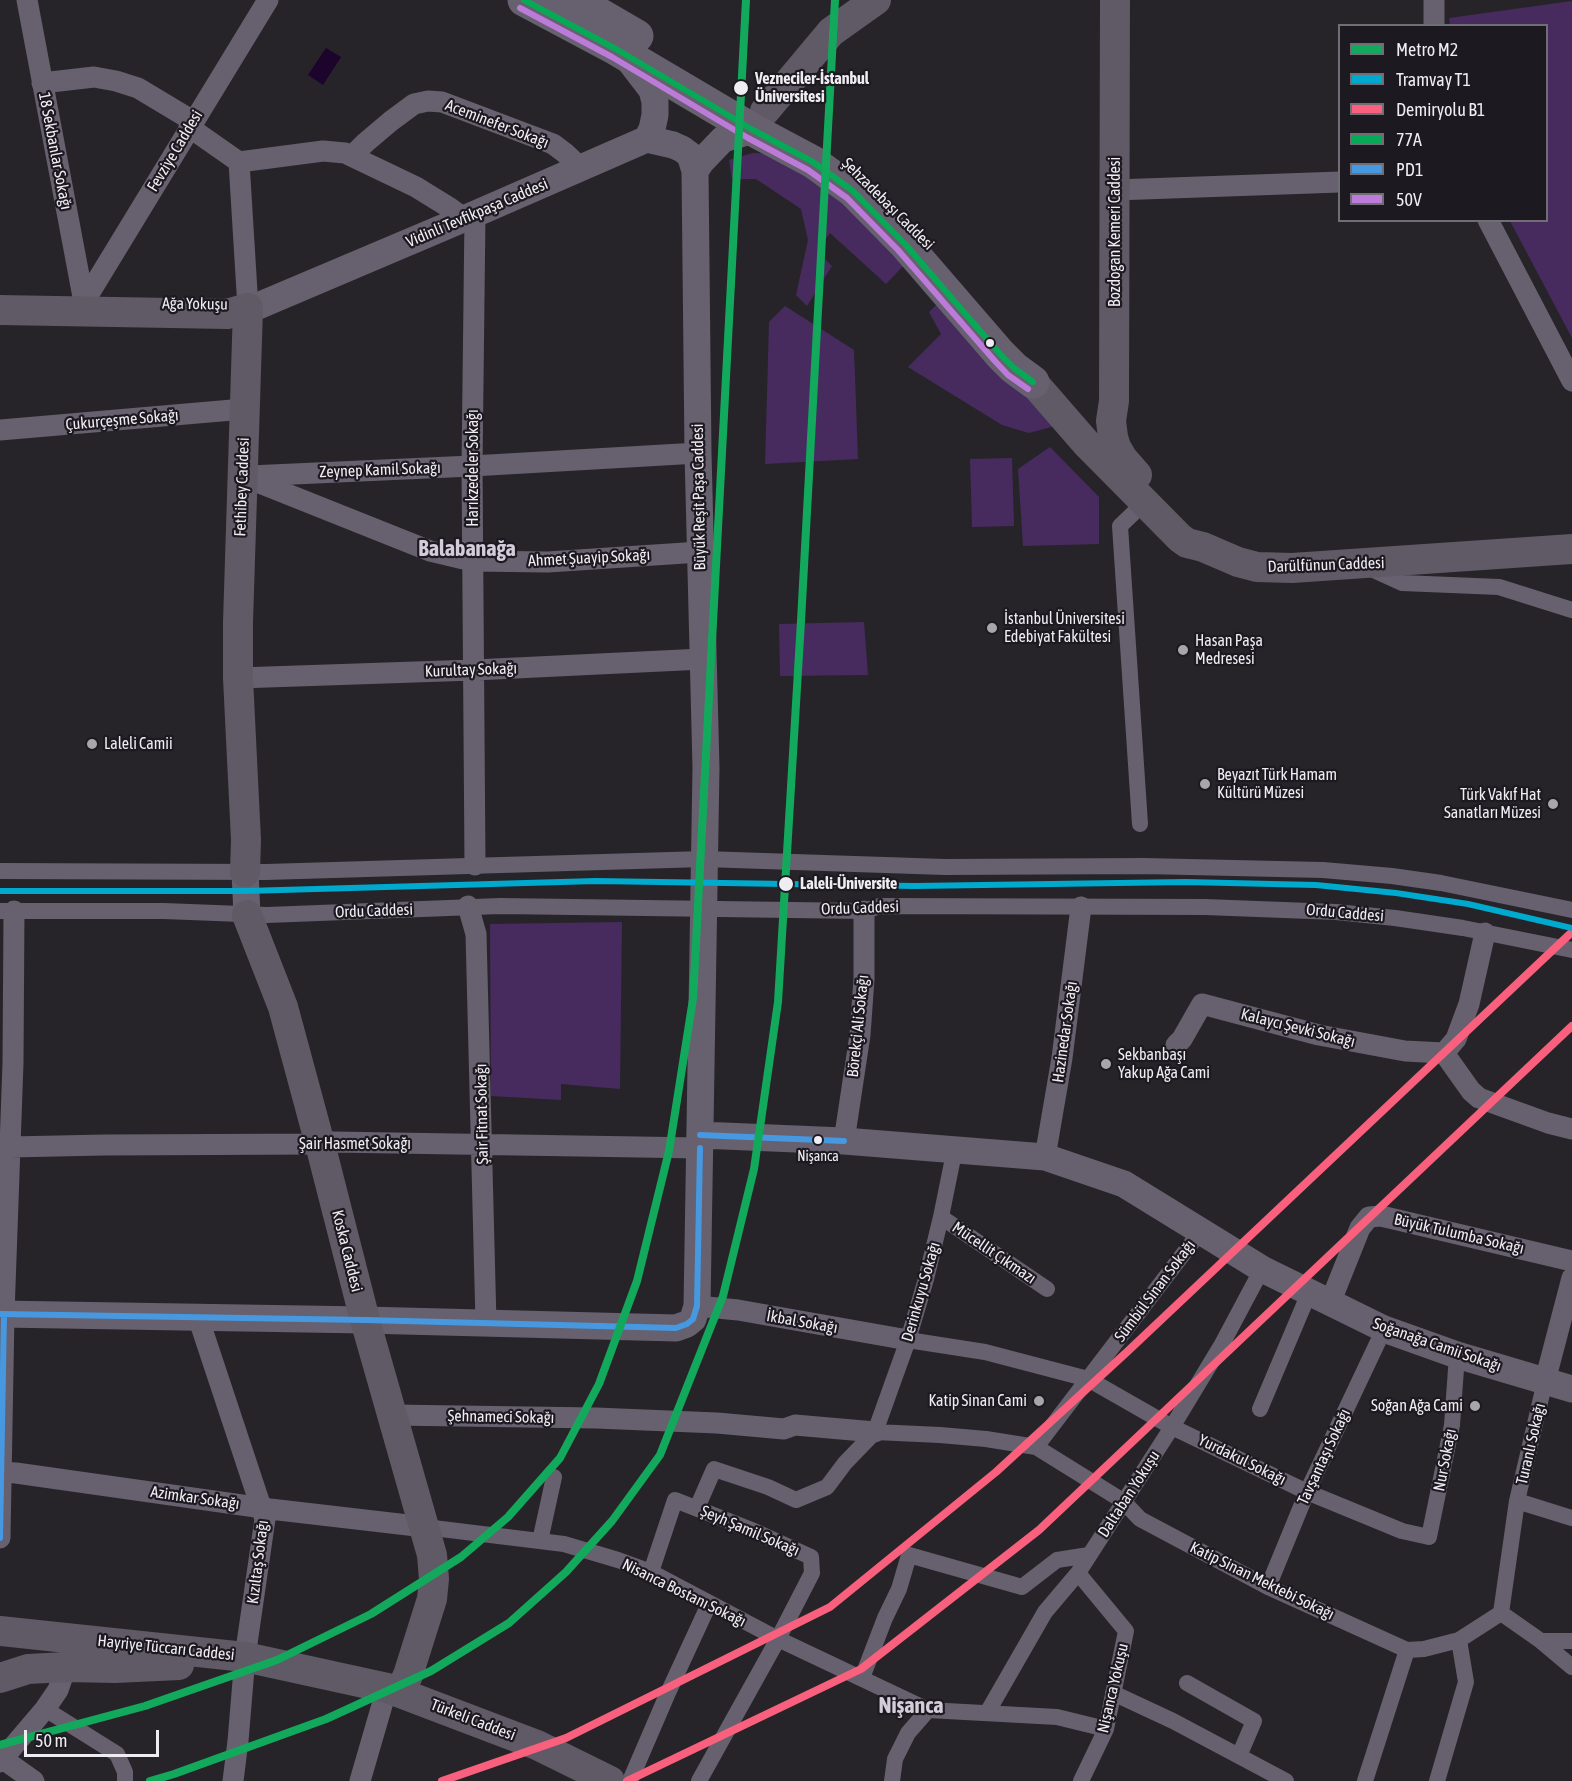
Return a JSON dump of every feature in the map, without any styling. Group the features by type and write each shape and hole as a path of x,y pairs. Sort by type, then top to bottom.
{"main road":[{"path":"524,0 616,49 759,120"},
{"path":"575,0 759,120 853,191 905,244 1000,354 1033,382"},
{"path":"759,120 831,32 876,0"},
{"name":"Bozdogan Kemeri Caddesi","path":"1115,0 1114,401 1111,421 1113,437 1120,455 1203,547"},
{"name":"Ağa Yokuşu","path":"0,301 84,307"},
{"name":"Ağa Yokuşu","path":"0,310 237,305 248,308"},
{"name":"Fethibey Caddesi","path":"245,872 246,840 238,678 238,622 248,308"},
{"name":"Darülfünun Caddesi","path":"1033,382 1086,443 1180,538 1187,543 1203,547 1238,562 1267,568 1361,565 1572,549"},
{"path":"1065,418 1075,424 1085,426 1104,418 1112,408"},
{"name":"Koska Caddesi","path":"247,915 283,1007 365,1320 432,1555 434,1579 432,1599 408,1675 393,1690"},
{"name":"Hayriye Tüccarı Caddesi","path":"0,1631 244,1657 393,1690"},
{"path":"0,1678 28,1669 225,1665 244,1657"},
{"name":"Türkeli Caddesi","path":"393,1690 537,1745 610,1781"}],"street":[{"name":"18 Sekbanlar Sokağı","path":"27,0 84,307"},
{"path":"1434,0 1434,24"},
{"name":"Fevziye Caddesi","path":"84,307 191,124 257,4"},
{"path":"616,49 630,61 652,90 655,115 647,139 658,140 682,149 690,156 695,171"},
{"path":"42,83 94,77 116,81 138,88 191,124 239,162 323,151 345,153 416,187 450,208 470,217"},
{"name":"Aceminefer Sokağı","path":"353,156 365,143 414,104 428,101 442,102 552,144 581,168"},
{"path":"695,171 723,139 759,120"},
{"name":"Vidinli Tevfikpaşa Caddesi","path":"248,308 258,306 470,217 647,139"},
{"name":"Fethibey Caddesi","path":"239,162 248,308"},
{"name":"Büyük Reşit Paşa Caddesi","path":"695,171 698,453 706,768 695,1312"},
{"path":"1115,190 1338,182"},
{"name":"Harıkzedeler Sokağı","path":"470,217 476,865"},
{"path":"1489,222 1572,381"},
{"name":"Çukurçeşme Sokağı","path":"0,430 244,409"},
{"name":"Zeynep Kamil Sokağı","path":"242,476 698,453"},
{"name":"Ahmet Şuayip Sokağı","path":"242,476 430,551 472,561 548,562 700,552"},
{"path":"1140,824 1120,526 1144,502"},
{"path":"1361,565 1402,584 1499,586 1572,610"},
{"name":"Kurultay Sokağı","path":"238,678 703,659"},
{"path":"0,871 245,872 704,860 945,867 1144,866 1323,870 1441,883 1572,910"},
{"path":"245,872 247,915"},
{"name":"Ordu Caddesi","path":"7,911 164,911 247,915 468,906 864,911 880,906 1204,907 1336,912 1395,918 1572,950"},
{"name":"Şair Fitnat Sokağı","path":"468,906 476,934 486,1323"},
{"name":"Hazinedar Sokağı","path":"1046,1156 1082,907"},
{"path":"0,1538 7,911"},
{"name":"Börekçi Ali Sokağı","path":"844,1141 860,1035 864,979 864,911"},
{"path":"1485,933 1470,1004 1456,1039 1444,1053 1471,1091 1479,1098 1548,1123 1572,1129"},
{"name":"Kalaycı Şevki Sokağı","path":"1176,1046 1182,1040 1202,1004 1319,1035 1404,1051 1444,1053"},
{"name":"Soğanağa Camii Sokağı","path":"700,1142 844,1141 1046,1156 1124,1184 1262,1269 1384,1329 1457,1355 1572,1389"},
{"name":"Şair Hasmet Sokağı","path":"5,1147 115,1144 320,1144 333,1142 482,1145 700,1142"},
{"name":"Derinkuyu Sokağı","path":"875,1432 908,1340 941,1217 955,1148"},
{"name":"Büyük Tulumba Sokağı","path":"1319,1298 1360,1228 1369,1217 1382,1216 1572,1261"},
{"name":"Mücellit Çıkmazı","path":"941,1217 1047,1289"},
{"name":"Sümbül Sinan Sokağı","path":"1036,1447 1200,1232"},
{"name":"Daltaban Yokuşu","path":"987,1713 1044,1612 1078,1572 1172,1426 1221,1346 1262,1269"},
{"name":"Turanlı Sokağı","path":"1500,1612 1517,1502 1572,1278"},
{"path":"1260,1409 1319,1298"},
{"name":"İkbal Sokağı","path":"695,1312 738,1310 908,1340"},
{"path":"2,1314 676,1328 687,1324 695,1312"},
{"name":"Kızıltaş Sokağı","path":"198,1317 266,1519 244,1657 233,1781"},
{"name":"Tavşantaşı Sokağı","path":"1268,1587 1307,1492 1384,1329"},
{"path":"908,1340 985,1353 1088,1379"},
{"name":"Nur Sokağı","path":"1402,1531 1429,1537 1452,1425 1457,1355"},
{"name":"Yurdakul Sokağı","path":"1088,1379 1172,1426 1307,1492 1402,1531"},
{"name":"Şehnameci Sokağı","path":"392,1415 596,1418 717,1423 784,1429 795,1425 875,1432"},
{"path":"697,1508 714,1469 768,1487 796,1500 826,1487 875,1432 986,1439 1036,1447"},
{"name":"Katip Sinan Mektebi Sokağı","path":"1036,1447 1123,1501 1140,1519 1268,1587 1407,1650"},
{"name":"Azimkar Sokağı","path":"1,1472 263,1508 425,1527"},
{"path":"540,1541 554,1477"},
{"name":"Şeyh Şamil Sokağı","path":"651,1572 675,1500 754,1531 811,1557 812,1573 778,1639"},
{"path":"1517,1502 1572,1518"},
{"name":"Nisanca Bostanı Sokağı","path":"425,1527 564,1544 651,1572 778,1639 928,1710 1057,1717 1106,1729"},
{"path":"862,1678 899,1589 909,1555 1022,1587 1057,1560 1089,1555"},
{"name":"Nişanca Yokuşu","path":"1078,1572 1126,1631 1106,1729 1081,1781"},
{"path":"630,1781 666,1695 709,1604"},
{"path":"1365,1781 1407,1650 1424,1649 1459,1640 1500,1612 1541,1641 1572,1667"},
{"path":"699,1781 778,1639"},
{"path":"1437,1781 1466,1682 1459,1640"},
{"path":"1541,1641 1572,1641"},
{"path":"34,1781 1,1760 58,1690 66,1667"},
{"path":"1187,1683 1254,1722 1239,1756"},
{"path":"360,1781 393,1690"},
{"path":"1113,1693 1173,1721 1286,1781"},
{"path":"45,1708 117,1754 125,1772 125,1781"},
{"path":"892,1781 894,1759 908,1733 928,1710"}],"shaded area":[{"path":"1572,1 1572,338 1511,222 1548,222 1548,24 1450,24 1449,18"},
{"path":"326,48 341,57 323,85 308,75"},
{"path":"753,153 782,154 843,201 905,264 886,284 830,233 817,251 832,266 807,306 796,295 808,240 801,209 756,179 732,179 729,160"},
{"path":"938,303 1055,426 1029,433 1002,425 908,367 941,334 929,312"},
{"path":"785,306 854,350 858,459 765,464 769,322"},
{"path":"1050,447 1099,497 1099,544 1023,546 1018,469"},
{"path":"1012,458 1014,526 972,527 970,459"},
{"path":"864,622 868,675 780,676 779,624"},
{"path":"622,922 620,1089 561,1084 561,1100 491,1096 490,924"}],"metro line":[{"name":"M2","path":"0,1745 145,1706 277,1660 371,1614 461,1557 508,1517 560,1458 599,1384 637,1281 669,1151 693,999 746,0"},
{"name":"M2","path":"150,1781 326,1719 431,1671 509,1623 566,1572 612,1521 660,1455 723,1296 754,1169 778,1002 835,0"}],"tram line":[{"name":"T1","path":"0,891 246,891 596,881 915,886 1186,882 1316,885 1396,893 1468,904 1572,928"}],"rail line":[{"name":"B1","path":"442,1781 566,1738 830,1607 996,1472 1128,1351 1572,932"},
{"name":"B1","path":"627,1781 861,1669 1039,1530 1572,1026"}],"transit line":[{"name":"77A","path":"524,0 616,49 753,130 813,162 853,191 905,244 1000,354 1033,382"},
{"name":"50V","path":"520,8 612,57 748,138 808,170 847,198 898,250 1008,375 1028,389"},
{"name":"PD1","path":"700,1135 844,1141"},
{"name":"PD1","path":"0,1314 676,1328 693,1319 697,1306 700,1148"},
{"name":"PD1","path":"0,1538 4,1314"}],"place":[{"name":"Vezneciler-İstanbul Üniversitesi","path":"741,88"},
{"name":"İstanbul Üniversitesi Edebiyat Fakültesi","path":"992,628"},
{"name":"Hasan Paşa Medresesi","path":"1183,650"},
{"name":"Laleli Camii","path":"92,744"},
{"name":"Beyazıt Türk Hamam Kültürü Müzesi","path":"1205,784"},
{"name":"Türk Vakıf Hat Sanatları Müzesi","path":"1553,804"},
{"name":"Laleli-Üniversite","path":"786,884"},
{"name":"Sekbanbaşı Yakup Ağa Cami","path":"1106,1064"},
{"name":"Nişanca","path":"818,1140"},
{"name":"Katip Sinan Cami","path":"1039,1401"},
{"name":"Soğan Ağa Cami","path":"1475,1406"}],"district":[{"name":"Balabanağa","path":"467,549"},
{"name":"Nişanca","path":"911,1706"}]}
